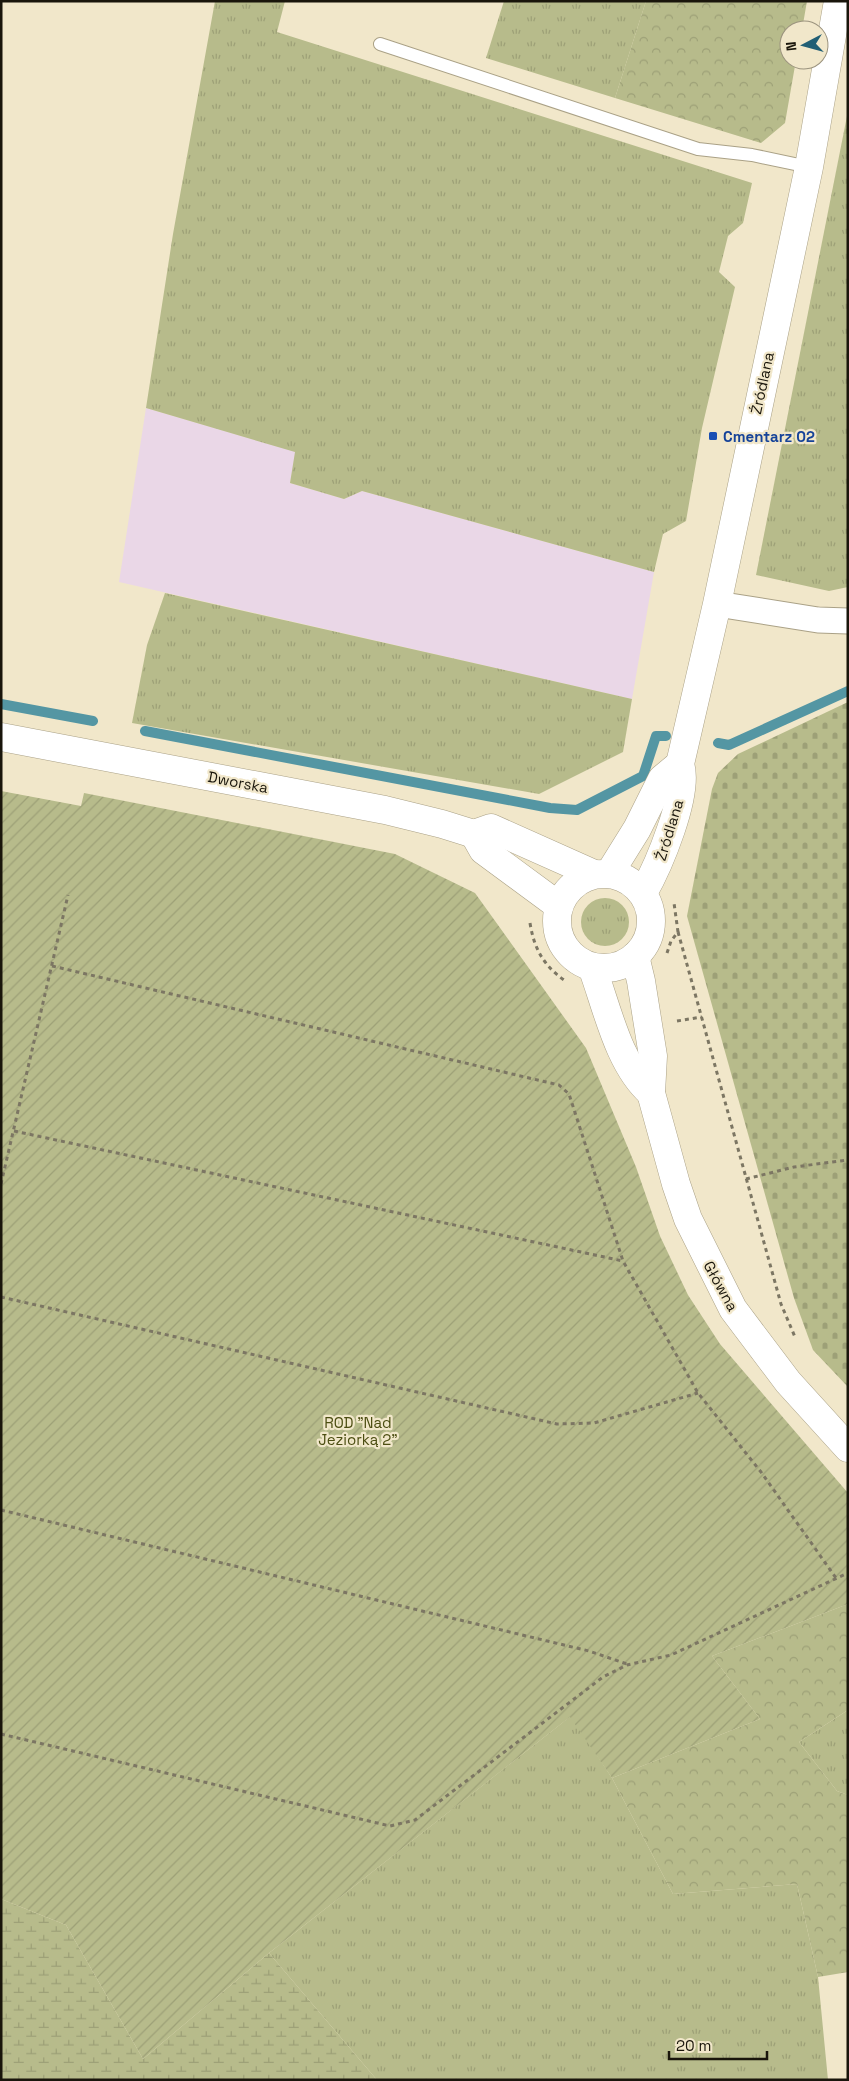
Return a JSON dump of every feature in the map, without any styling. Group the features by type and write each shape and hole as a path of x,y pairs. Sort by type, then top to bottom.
{"main road":[{"name":"Źródlana","path":"643,893 657,869 668,840 681,786 683,775 680,764 717,604 809,167 838,1"},
{"name":"Dworska","path":"1,737 385,810 474,834 491,828 601,874"},
{"name":"Źródlana","path":"601,874 637,829 662,779 680,764"},
{"path":"474,834 483,850 558,906"},
{"path":"601,874 629,881 643,893 651,918 649,934 642,948 635,956 617,966 592,967 573,957 563,945 557,930 558,906 566,892 576,883 601,874"},
{"name":"Główna","path":"635,956 653,1056 651,1093 676,1184 688,1219 732,1309 788,1382 848,1448"},
{"name":"Główna","path":"592,967 626,1062 639,1083 651,1093"}],"street":[{"path":"717,604 818,620 848,621"}],"lane":[{"path":"380,44 698,148 752,155 809,167"}],"path":[{"path":"1,1184 68,894"},
{"path":"529,916 538,953 548,968 566,982"},
{"path":"678,932 781,1304 797,1340"},
{"path":"52,966 559,1085 569,1094 623,1261 698,1392 760,1472 836,1578"},
{"path":"14,1131 623,1261"},
{"path":"746,1179 794,1167 848,1160"},
{"path":"1,1297 557,1424 594,1423 698,1392"},
{"path":"1,1510 589,1650 627,1665"},
{"path":"1,1734 390,1826 415,1820 603,1677 627,1665 670,1655 848,1573"}],"shaded area":[{"path":"146,408 296,452 290,483 344,499 362,491 654,572 632,699 119,582"}],"green space":[{"path":"215,1 285,1 277,32 752,183 743,223 728,236 719,272 735,287 702,428 686,521 663,534 654,572 362,491 344,499 290,483 295,452 146,408 173,234"},
{"path":"504,1 646,1 615,98 486,58"},
{"path":"646,1 807,1 804,20 779,20 779,70 794,70 785,123 761,143 615,98"},
{"path":"848,111 848,587 829,591 756,575"},
{"path":"165,593 632,699 623,752 539,794 132,723 147,645"},
{"path":"848,702 848,1387 813,1350 794,1298 687,916 712,789 718,773 738,754"},
{"name":"ROD \"Nad Jeziorką 2\"","path":"1,791 81,806 84,793 395,854 475,893 586,1048 636,1167 660,1236 688,1295 720,1344 848,1493 848,1604 712,1656 760,1719 612,1778 570,1717 269,1953 143,2059 66,1925 1,1899"},
{"path":"600,898 610,898 622,905 629,917 629,927 622,939 610,946 600,946 592,942 585,935 581,927 581,917 585,909 592,902"},
{"path":"848,1604 848,1710 799,1742 837,1791 848,1795 848,1972 818,1977 797,1884 673,1894 612,1778 760,1719 712,1656"},
{"path":"848,1710 848,1795 837,1791 799,1742"},
{"path":"571,1716 612,1778 673,1894 797,1884 818,1977 828,2080 377,2080 269,1953"},
{"path":"1,1899 66,1925 143,2059 269,1953 377,2080 1,2080"}],"waterway":[{"path":"718,743 729,745 848,691"},
{"path":"1,704 93,721"},
{"path":"145,731 550,808 577,810 643,776 656,736 666,736"}],"place":[{"name":"Cmentarz 02","path":"713,436"}]}
